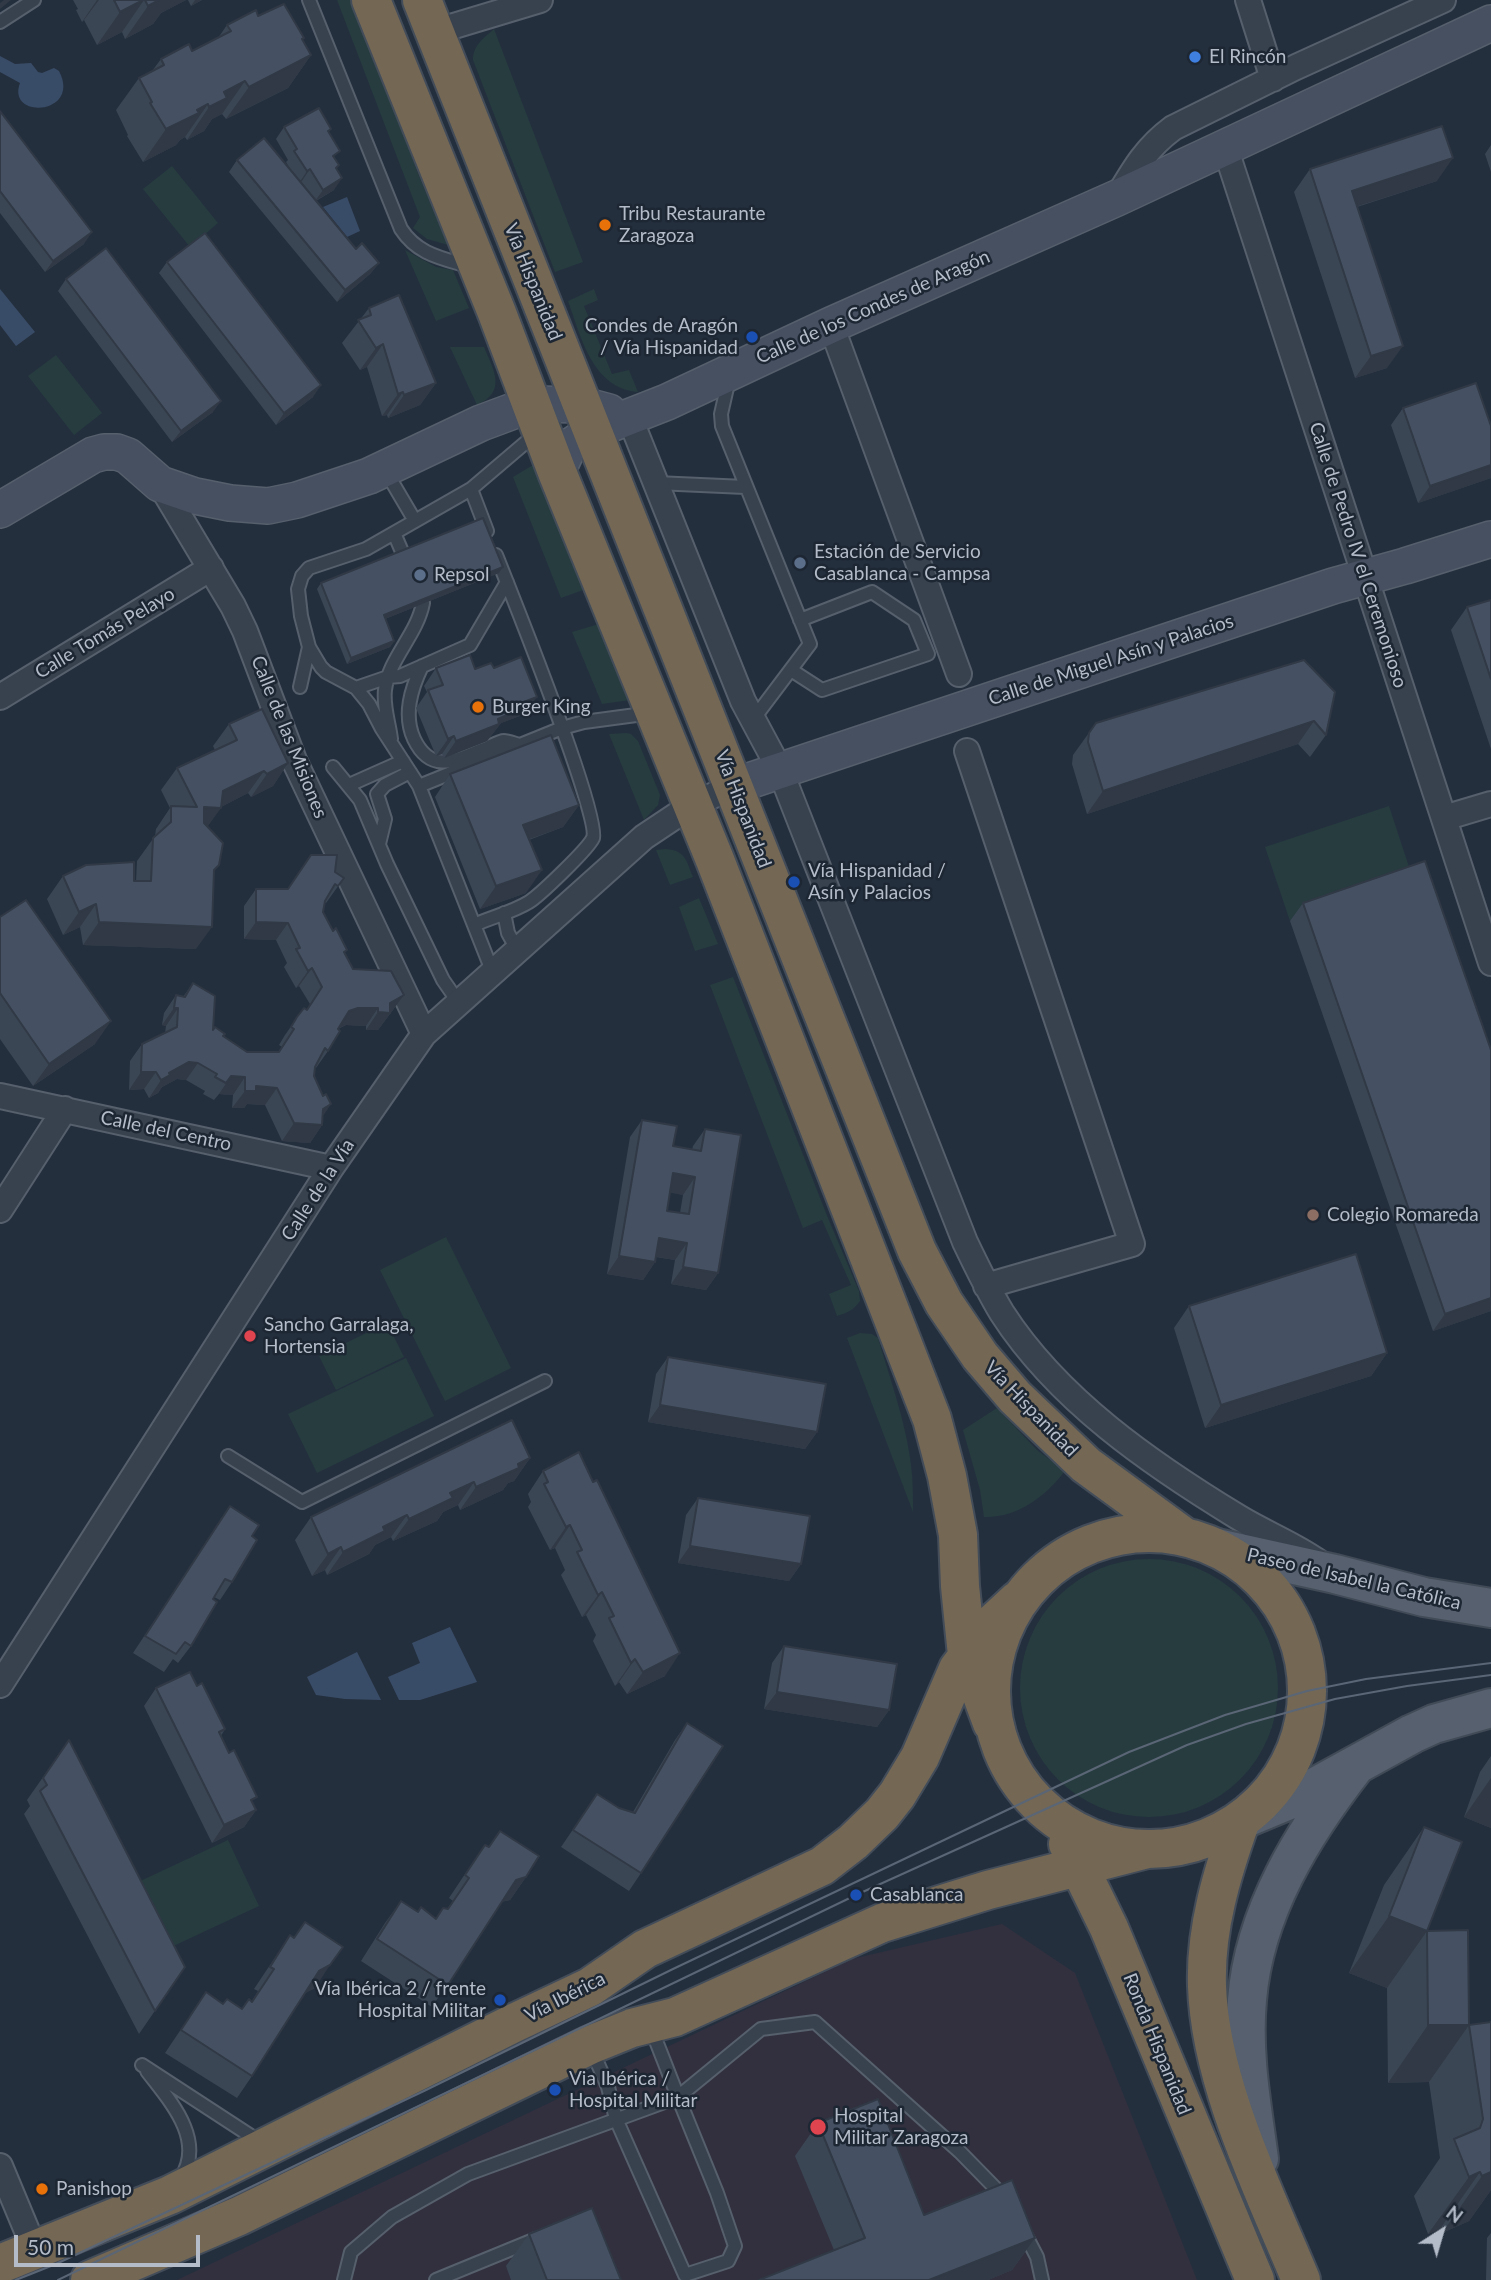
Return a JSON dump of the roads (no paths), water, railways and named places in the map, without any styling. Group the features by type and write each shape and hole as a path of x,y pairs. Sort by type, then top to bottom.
{"highway":[{"path":"371,0 692,805 932,1419 947,1476 958,1535 967,1654 1008,1763 1020,1784 1048,1813 1084,1835 1125,1847 1167,1848 1206,1839 1241,1820"},
{"name":"Vía Hispanidad","path":"428,16 583,414 734,786 916,1251 944,1303 979,1356 1055,1437 1086,1465 1200,1542 1249,1568 1275,1595 1289,1617 1305,1666 1307,1706 1301,1736 1278,1783 1261,1803 1241,1820"},
{"path":"992,1723 991,1682 997,1645 1018,1600 1036,1579 1079,1548 1130,1533 1156,1533 1200,1542"},
{"name":"Vía Ibérica","path":"17,2257 170,2195 590,1987 645,1949 822,1866 840,1854 882,1814 909,1777 924,1749 951,1681 967,1654 990,1626 1018,1600"},
{"name":"Ronda Hispanidad","path":"1048,1813 1079,1866 1109,1928 1250,2275"},
{"path":"1241,1820 1214,1907 1207,1984 1214,2046 1228,2096 1301,2280"},
{"path":"90,2280 239,2216 614,2034 675,2017 882,1923 978,1893 1147,1849"}],"main road":[{"name":"Paseo de Isabel la Católica","path":"1200,1542 1424,1597 1491,1608"},
{"path":"1241,1820 1301,1795 1423,1729 1491,1708"},
{"path":"1262,2186 1246,2045 1252,1958 1286,1871 1316,1820 1356,1765"}],"street":[{"path":"428,16 540,0"},
{"path":"1248,0 1273,79"},
{"path":"1117,198 1141,157 1155,141 1173,128 1443,0"},
{"name":"Calle de los Condes de Aragón","path":"629,416 667,402 831,325 1117,198 1491,23"},
{"name":"Calle de Pedro IV el Ceremonioso","path":"1225,148 1444,818 1487,936 1491,963"},
{"path":"831,325 959,674"},
{"path":"0,510 93,455 104,452 117,452 128,456 160,484 206,499 268,506 297,500 369,476 481,423 583,414 629,416"},
{"path":"557,472 583,414"},
{"name":"Vía Hispanidad","path":"629,416 752,721 780,770 965,1242 986,1286 1020,1338 1083,1405 1159,1465 1238,1517 1304,1552 1335,1574"},
{"name":"Calle de las Misiones","path":"160,484 211,568 245,631 294,760 424,1034"},
{"name":"Calle de Miguel Asín y Palacios","path":"734,786 1333,586 1491,539"},
{"name":"Calle Tomás Pelayo","path":"0,697 211,568"},
{"path":"967,751 1132,1244 986,1286"},
{"name":"Calle de la Vía","path":"0,1685 331,1168 424,1034 644,838 692,805 734,786"},
{"path":"1444,818 1491,804"},
{"name":"Calle del Centro","path":"0,1096 331,1168"},
{"path":"0,1210 65,1109"},
{"path":"1238,1517 1275,1595"},
{"path":"0,2166 17,2257"}],"lane":[{"path":"0,22 34,0"},
{"path":"309,0 407,239 424,251 479,269"},
{"path":"730,372 723,400 722,426 810,644 752,721"},
{"path":"493,973 419,786 369,704 356,688 321,667 309,647 298,589 302,576 309,568 366,549 471,489 536,417"},
{"path":"384,469 415,521"},
{"path":"656,484 745,487"},
{"path":"471,489 562,728 593,818 594,836 585,849 530,902 474,925"},
{"path":"394,533 403,554"},
{"path":"356,688 388,677 400,676 470,645 507,582"},
{"path":"791,670 822,690 928,654 914,620 872,592 800,620"},
{"path":"391,743 384,701 388,677 420,619 423,603"},
{"path":"300,687 309,647"},
{"path":"422,666 416,678 408,712 409,728 424,754 433,760 449,763 503,741 520,746"},
{"path":"419,786 562,728 584,722 655,713"},
{"path":"349,785 407,766"},
{"path":"379,844 385,819 377,794 407,766"},
{"path":"333,767 360,800 443,980 459,1003"},
{"path":"504,913 508,933 518,951"},
{"path":"228,1456 302,1502 545,1381"},
{"path":"344,2280 351,2252 392,2217 468,2174 678,2097 761,2029 815,2022 960,2152 1008,2201 1037,2257 1042,2280"},
{"path":"590,2045 608,2087 616,2119 685,2275 727,2261 735,2246 717,2193 650,2024"},
{"path":"170,2195 184,2174 189,2159 186,2130 180,2113 142,2065 254,2138 270,2144"},
{"path":"436,2280 543,2236"}],"water":[{"path":"0,56 15,64 31,63 38,72 54,68 59,71 63,86 61,97 53,104 43,107 32,107 23,103 19,95 20,83 0,72"},
{"path":"347,197 360,231 347,237 323,207"},
{"path":"0,289 35,332 16,346 0,325"},
{"path":"450,1627 477,1682 420,1700 399,1700 388,1677 420,1663 412,1643"},
{"path":"357,1652 381,1700 316,1695 307,1677"}],"tram line":[{"path":"16,2280 56,2264 424,2091 1129,1752 1225,1715 1307,1691 1366,1679 1491,1663"},
{"path":"58,2280 856,1895 1187,1745 1246,1724 1335,1699 1491,1675"}],"place":[{"name":"El Rincón","path":"1195,57"},
{"name":"Tribu Restaurante Zaragoza","path":"605,225"},
{"name":"Condes de Aragón / Vía Hispanidad","path":"752,337"},
{"name":"Estación de Servicio Casablanca - Campsa","path":"800,563"},
{"name":"Repsol","path":"420,575"},
{"name":"Burger King","path":"478,707"},
{"name":"Vía Hispanidad / Asín y Palacios","path":"794,882"},
{"name":"Colegio Romareda","path":"1313,1215"},
{"name":"Sancho Garralaga, Hortensia","path":"250,1336"},
{"name":"Casablanca","path":"856,1895"},
{"name":"Vía Ibérica 2 / frente Hospital Militar","path":"500,2000"},
{"name":"Via Ibérica / Hospital Militar","path":"555,2090"},
{"name":"Hospital Militar Zaragoza","path":"818,2127"},
{"name":"Panishop","path":"42,2189"}]}
